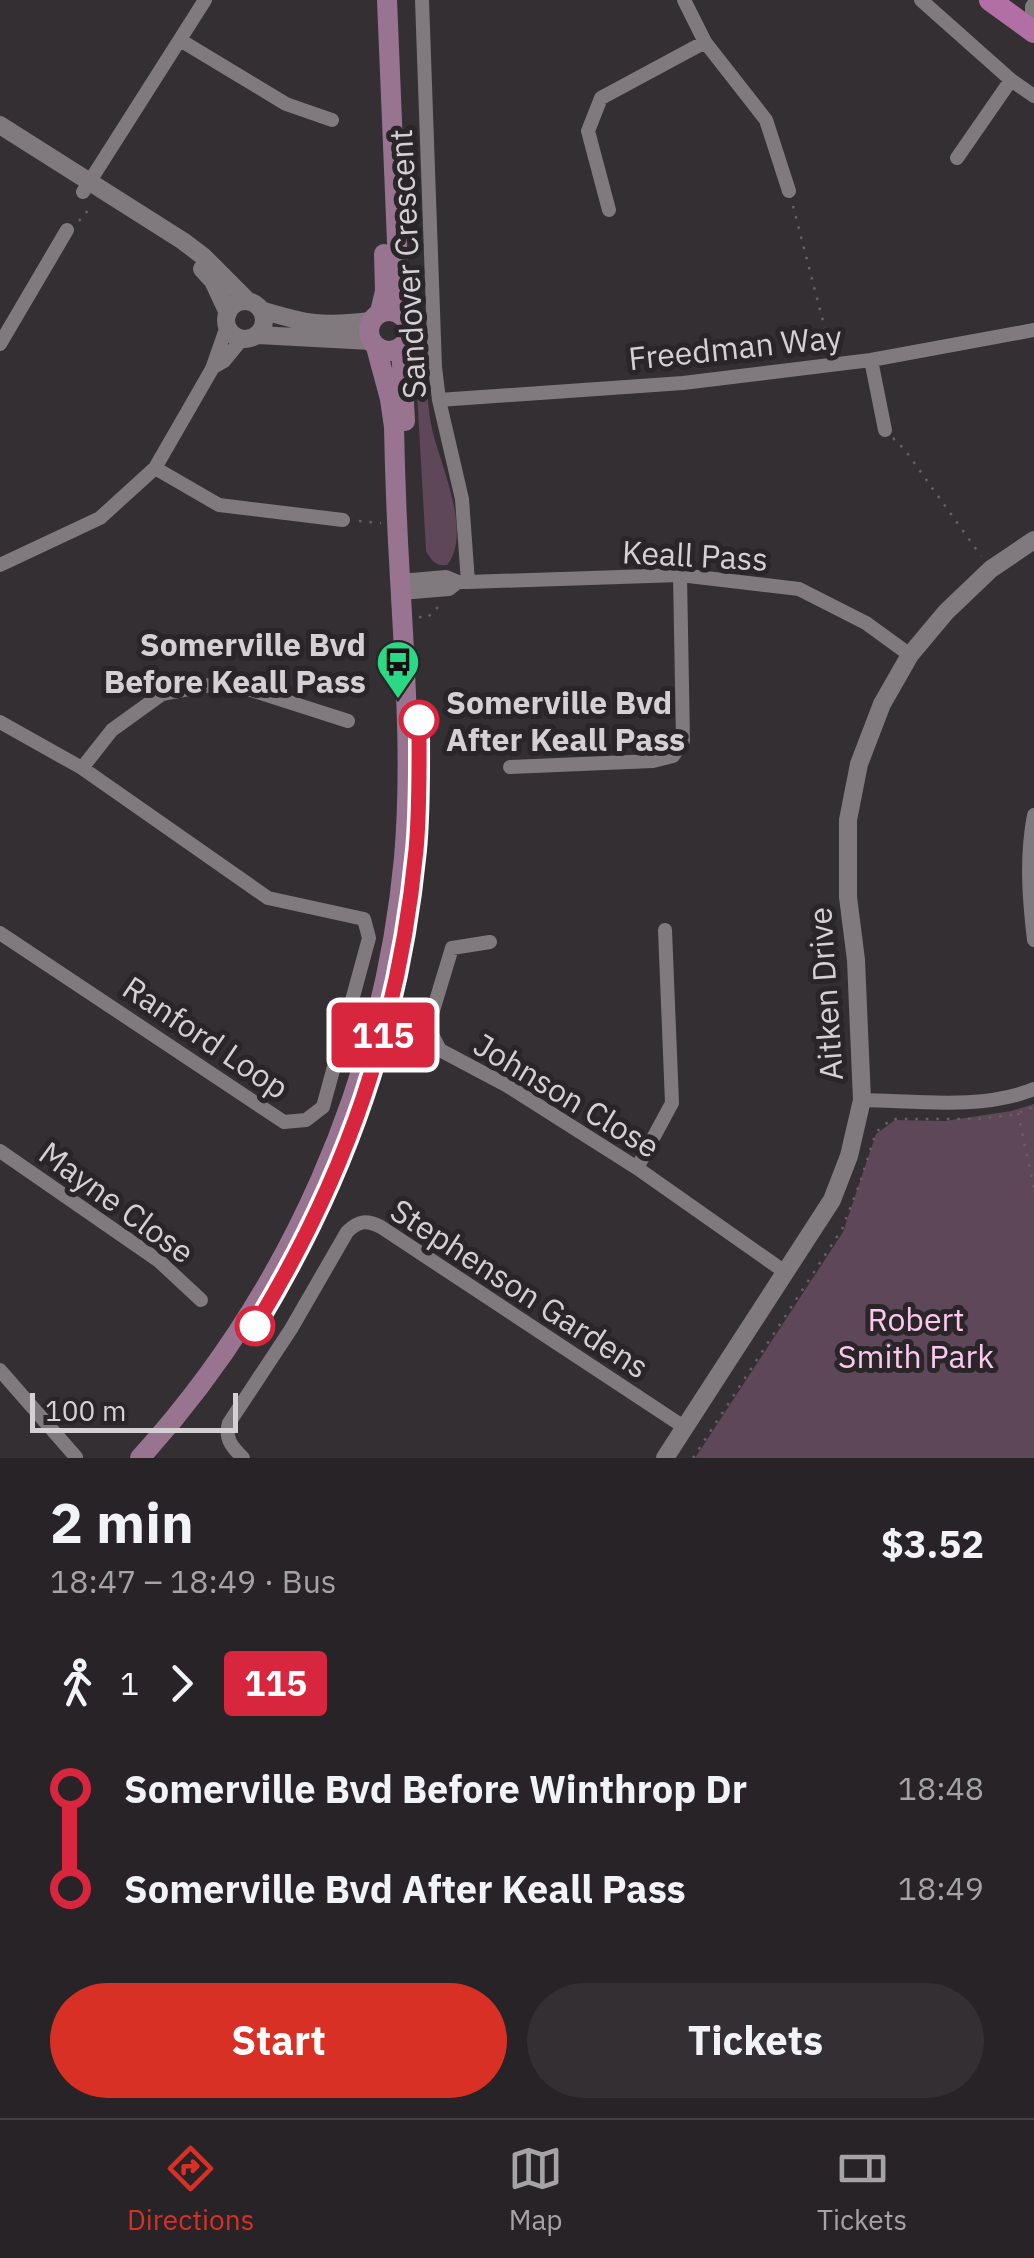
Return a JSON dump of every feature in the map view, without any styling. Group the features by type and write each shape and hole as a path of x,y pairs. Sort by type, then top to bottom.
{"main road":[{"path":"375,0 385,291 380,327 388,351 406,342 408,324 380,327"},
{"path":"155,1458 222,1376 281,1282 330,1189 374,1066 392,998 410,902 416,849 419,720 394,427 380,327 387,0"},
{"path":"990,0 1034,32"},
{"path":"140,1458 207,1377 261,1296 307,1210 362,1072 388,970 404,856 408,758 401,347"}],"street":[{"path":"88,194 204,0"},
{"name":"Sandover Crescent","path":"422,0 435,367 462,499 463,582"},
{"path":"684,0 706,42 766,120 789,191"},
{"path":"921,0 1034,96"},
{"path":"1034,6 1034,16"},
{"path":"180,40 286,104 332,120"},
{"path":"609,210 588,132 601,98 706,42"},
{"path":"957,158 1011,80"},
{"path":"0,125 88,194 204,256 264,320 239,328"},
{"path":"0,139 191,260 213,281 239,328"},
{"path":"0,344 67,230"},
{"path":"0,565 100,518 155,468 212,369 224,361 239,328 236,304 254,306 304,324 380,327"},
{"path":"239,328 380,327"},
{"name":"Freedman Way","path":"440,400 683,383 871,360 1034,330"},
{"path":"871,360 885,430"},
{"path":"155,468 219,505 343,520"},
{"name":"Aitken Drive","path":"665,1458 832,1200 849,1156 862,1100 856,960 848,897 848,820 859,764 882,704 910,654 946,612 991,569 1034,540"},
{"path":"510,767 653,761 673,756 683,741 680,576"},
{"name":"Keall Pass","path":"407,587 446,577 463,582 680,576 798,589 866,623 910,654"},
{"path":"82,768 112,730 162,694 226,682 348,721"},
{"name":"Ranford Loop","path":"0,722 82,768 268,898 364,919 369,938 323,1107 306,1120 284,1122 0,933"},
{"path":"1034,815 1028,846 1034,940"},
{"path":"637,1168 672,1103 664,930"},
{"name":"Johnson Close","path":"490,942 452,948 428,1028 440,1050 506,1085 637,1168 786,1272"},
{"path":"862,1100 1010,1099 1034,1089"},
{"name":"Mayne Close","path":"0,1151 158,1260 201,1300"},
{"name":"Stephenson Gardens","path":"243,1458 227,1437 229,1424 347,1232 362,1222 381,1227 684,1427"},
{"path":"0,1370 76,1456"}],"path":[{"path":"789,191 834,364"},
{"path":"67,230 84,218 88,194"},
{"path":"885,430 905,450 991,569"},
{"path":"343,520 388,524"},
{"path":"693,1458 842,1229 876,1132 892,1119 977,1119 1034,1106"},
{"path":"1018,1112 1034,1188"}],"green space":[{"path":"415,357 425,358 432,429 456,518 454,552 447,565 434,562 426,551"},
{"name":"Robert Smith Park","path":"1034,1104 1034,1458 695,1458 843,1232 876,1134 895,1120 945,1121"}],"bus line":[{"name":"115","path":"255,1326 330,1189 379,1050 410,902 418,820 419,720"}],"place":[{"name":"Somerville Bvd Before Keall Pass","path":"398,700"},
{"name":"Somerville Bvd After Keall Pass","path":"419,720"}]}
